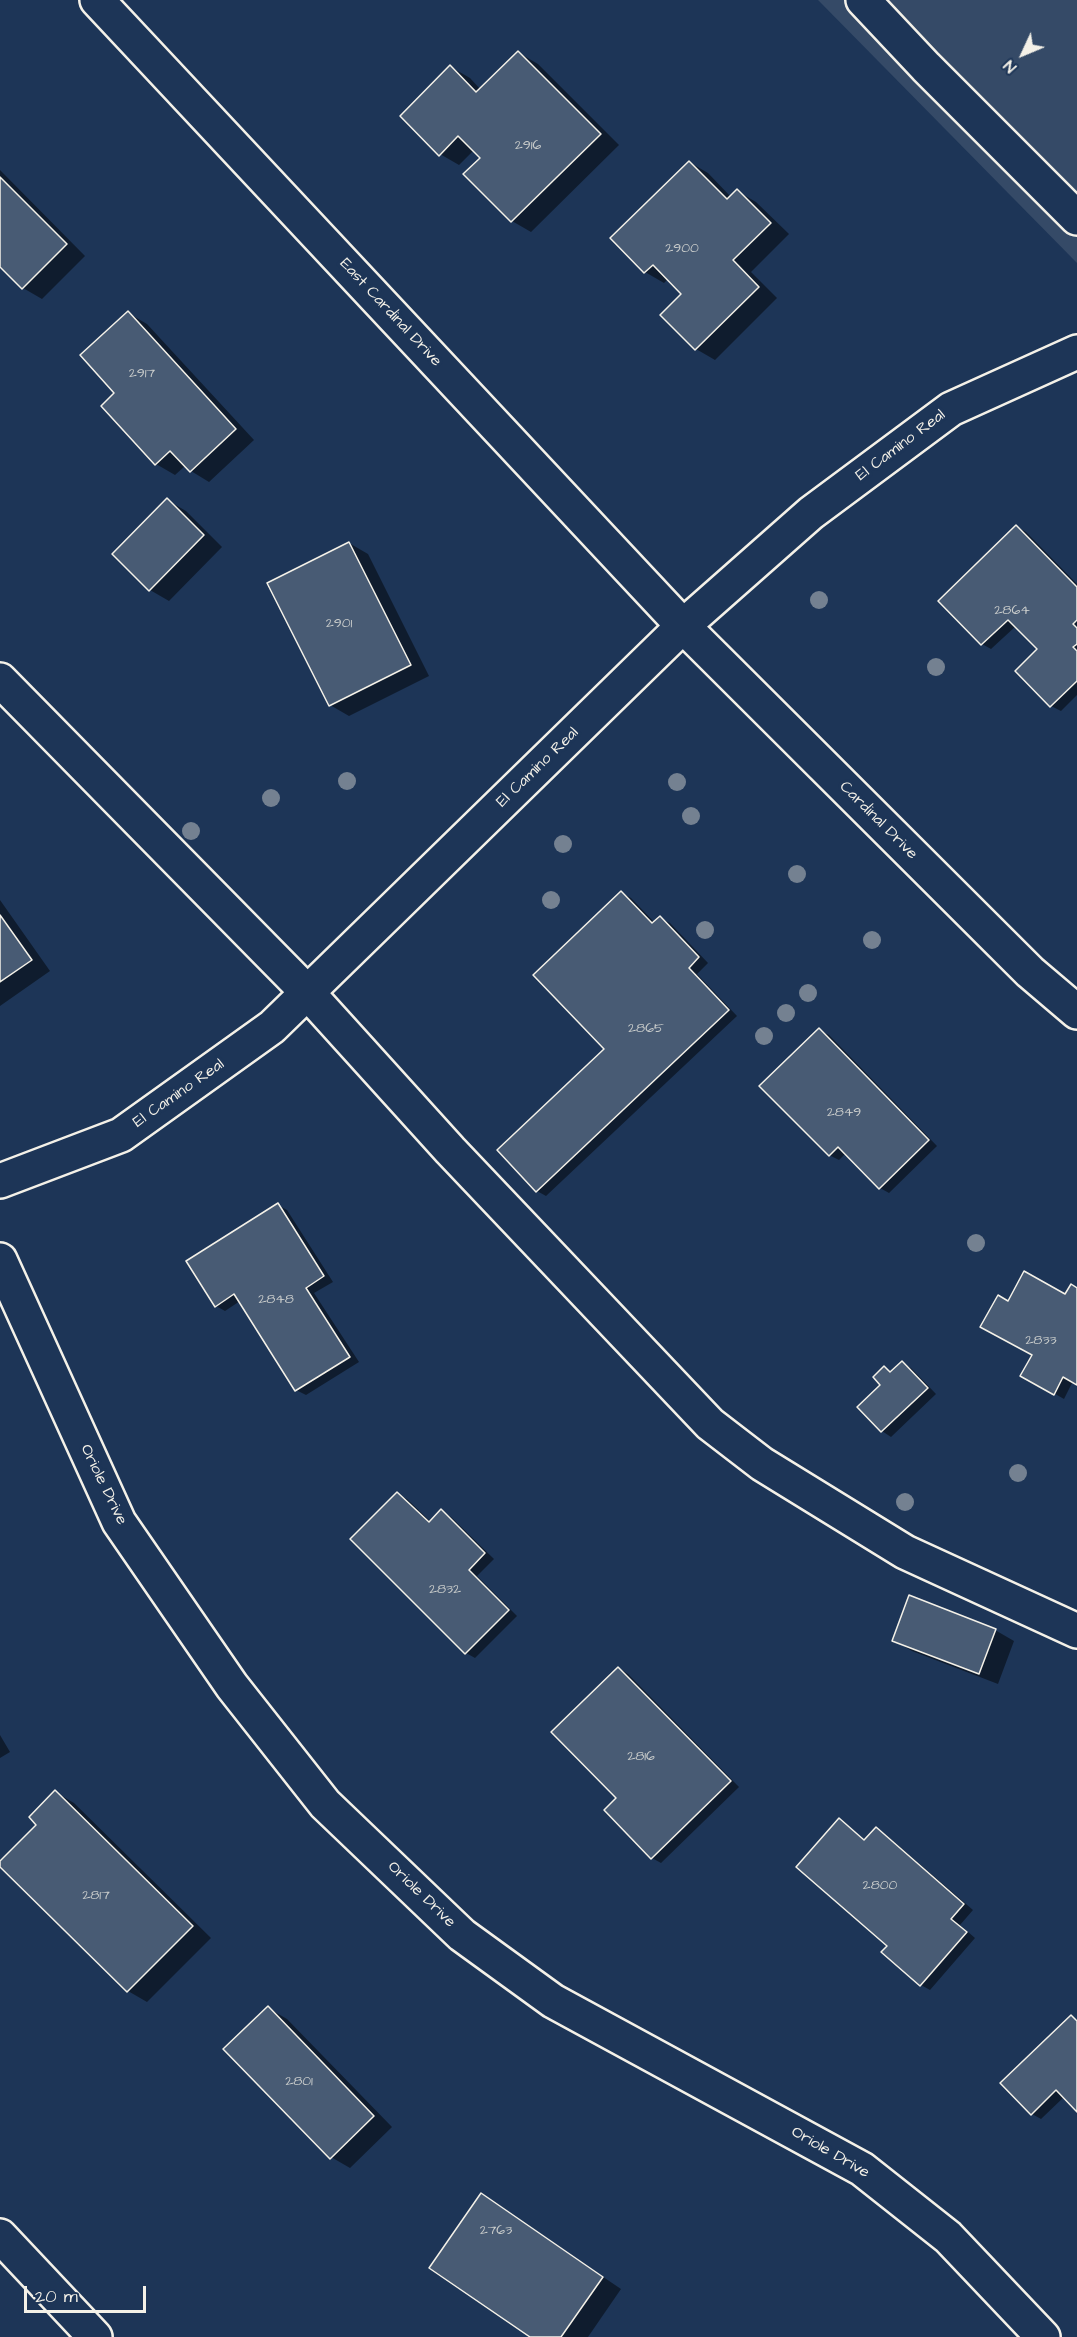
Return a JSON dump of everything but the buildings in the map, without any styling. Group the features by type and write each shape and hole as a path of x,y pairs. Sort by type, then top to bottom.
{"street":[{"name":"East Cardinal Drive","path":"97,0 683,626"},
{"path":"863,0 926,67 1077,218"},
{"name":"El Camino Real","path":"0,1181 121,1135 273,1027 683,626 811,513 951,409 1077,352"},
{"name":"Cardinal Drive","path":"683,626 1030,972 1077,1012"},
{"path":"0,680 307,992 450,1150 710,1424 762,1464 905,1552 1077,1631"},
{"name":"Oriole Drive","path":"0,1260 119,1522 232,1686 326,1804 462,1935 553,2001 862,2169 948,2236 1043,2337"},
{"path":"0,2236 95,2337"}],"shaded area":[{"path":"818,0 1077,0 1077,263"}]}
